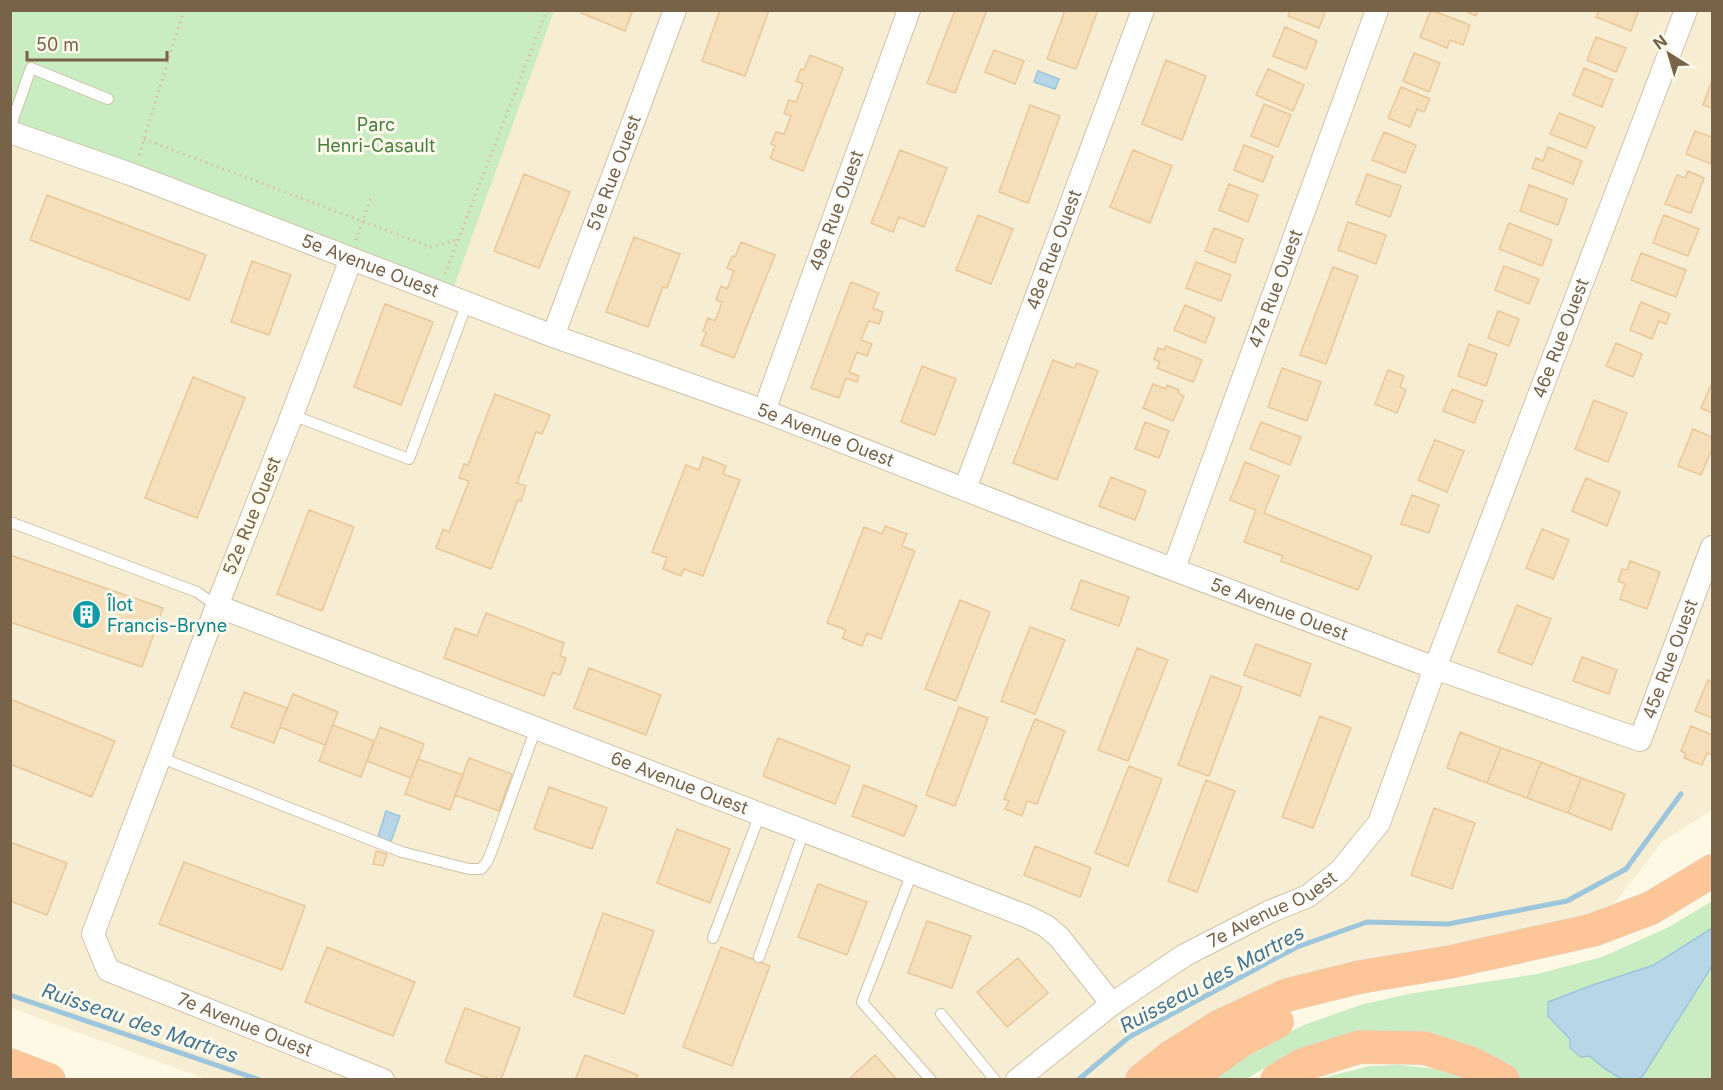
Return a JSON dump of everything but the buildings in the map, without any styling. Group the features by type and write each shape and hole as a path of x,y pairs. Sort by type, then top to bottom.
{"highway":[{"path":"1142,1080 1171,1057 1220,1026 1287,995 1360,977 1450,962 1593,930 1651,908 1713,871"},
{"path":"1186,1080 1242,1040 1360,977"},
{"path":"1277,1080 1302,1065 1359,1047 1424,1048 1470,1063 1503,1080"},
{"path":"10,1065 49,1080"}],"street":[{"name":"51e Rue Ouest","path":"553,336 675,10"},
{"name":"49e Rue Ouest","path":"764,411 909,10"},
{"name":"48e Rue Ouest","path":"965,489 1143,10"},
{"name":"47e Rue Ouest","path":"1174,568 1377,10"},
{"name":"46e Rue Ouest","path":"1435,668 1686,10"},
{"name":"5e Avenue Ouest","path":"10,132 133,175 553,336 764,411 1435,668 1640,740"},
{"name":"52e Rue Ouest","path":"108,970 93,934 216,606 351,259"},
{"name":"45e Rue Ouest","path":"1640,740 1713,547"},
{"name":"6e Avenue Ouest","path":"216,606 1026,916 1046,926 1059,938 1112,1004"},
{"name":"7e Avenue Ouest","path":"1017,1080 1112,1004 1185,955 1269,912 1308,896 1340,872 1379,823 1435,668"},
{"name":"7e Avenue Ouest","path":"108,970 382,1080"}],"lane":[{"path":"10,128 31,68 108,99"},
{"path":"292,415 408,459 467,303"},
{"path":"10,522 197,592 216,606"},
{"path":"159,757 402,852 469,869 481,869 492,850 536,728"},
{"path":"713,938 760,814"},
{"path":"759,957 804,831"},
{"path":"912,873 862,1002 931,1080"},
{"path":"942,1014 995,1080"}],"path":[{"path":"133,175 184,10"},
{"path":"438,292 547,10"},
{"path":"144,139 431,247 457,240"},
{"path":"351,259 372,195"}],"shaded area":[{"path":"554,11 1712,11 1712,810 1663,841 1593,930 1360,977 1142,1079 206,1079 11,1008 10,132"}],"green space":[{"name":"Parc Henri-Casault","path":"11,11 554,11 450,297 11,132"},
{"path":"1712,901 1712,1079 1520,1079 1491,1062 1295,1054 1246,1079 1212,1080 1258,1048 1304,1025 1360,1005 1408,994 1537,974 1602,957 1667,928"},
{"path":"1400,1065 1435,1069 1464,1079 1318,1079 1370,1066"}],"water":[{"path":"1038,71 1059,79 1055,89 1034,82"},
{"path":"386,811 400,816 390,844 377,840"},
{"path":"1712,928 1712,966 1642,1077 1635,1080 1621,1078 1589,1056 1581,1057 1570,1048 1570,1039 1548,1016 1548,1002 1654,965"}],"waterway":[{"name":"Ruisseau des Martres","path":"1078,1080 1129,1037 1297,947 1367,922 1448,924 1567,901 1626,869 1681,794"},
{"name":"Ruisseau des Martres","path":"10,995 260,1080"}],"place":[{"name":"Îlot Francis-Bryne","path":"86,615"}]}
